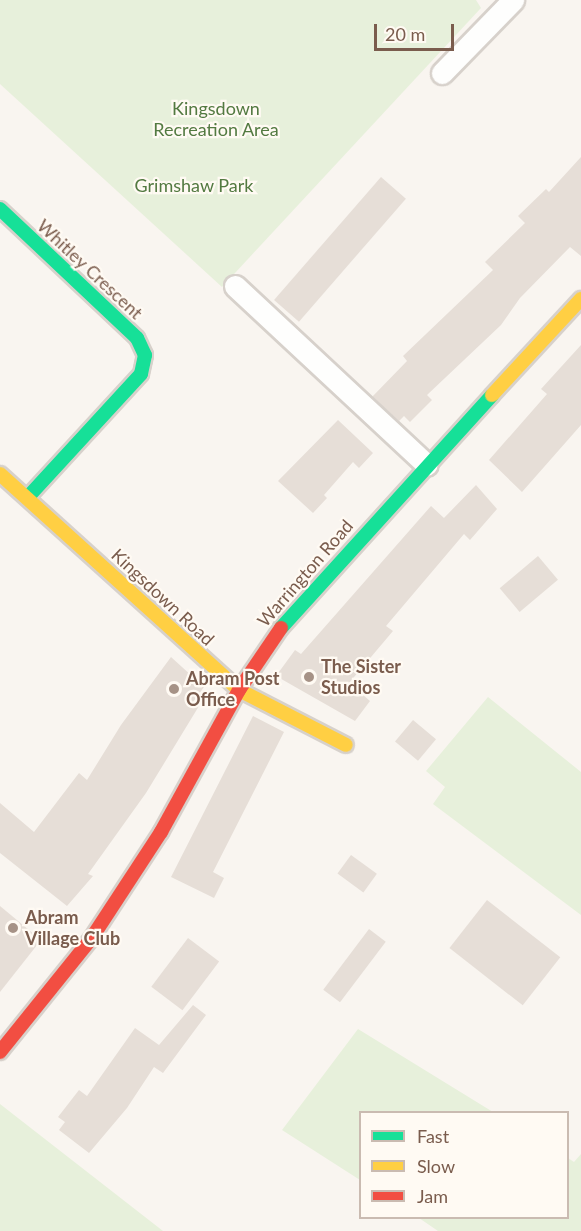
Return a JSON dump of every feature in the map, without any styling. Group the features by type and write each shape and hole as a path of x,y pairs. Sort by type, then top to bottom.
{"main road":[{"name":"Whitley Crescent","path":"0,209 137,338 145,355 141,374 28,497"},
{"name":"Warrington Road","path":"0,1052 110,910 161,832 239,690 310,589 581,299"},
{"name":"Kingsdown Road","path":"0,474 239,690 346,745"}],"street":[{"path":"442,73 513,0"},
{"path":"235,286 427,465"}],"green space":[{"name":"Kingsdown Recreation Area","path":"0,0 476,0 481,8 222,287 0,84"},
{"path":"488,697 581,772 581,915 433,804 445,787 426,771"},
{"path":"358,1029 491,1111 359,1111 359,1179 282,1130"},
{"path":"0,1104 163,1231 0,1231"},
{"path":"581,1154 581,1231 438,1231 420,1219 569,1219 569,1159 574,1162"}],"building":[{"path":"581,157 581,256 570,247 520,298 501,325 427,395 432,400 410,422 404,416 399,421 372,397 407,361 403,356 493,270 485,262 525,223 518,216 546,189 549,192"},
{"path":"381,177 406,199 299,322 274,300"},
{"path":"581,345 581,425 522,492 489,460 547,394 541,389"},
{"path":"338,420 373,453 359,468 353,462 324,495 327,498 313,513 278,481"},
{"path":"476,485 497,509 470,540 464,534 386,626 393,631 349,683 370,701 355,721 276,676 295,650 301,654 431,506 444,518"},
{"path":"538,556 558,580 520,612 500,588"},
{"path":"171,657 204,687 193,702 199,706 146,793 88,874 93,876 67,906 0,853 0,803 34,832 79,773 87,780 121,725"},
{"path":"253,716 284,732 213,872 224,878 214,898 171,877"},
{"path":"413,720 436,739 418,761 395,741"},
{"path":"351,855 377,874 363,892 337,874"},
{"path":"487,900 560,957 523,1005 449,948"},
{"name":"Abram Village Club","path":"0,906 41,940 0,992"},
{"path":"369,929 386,942 340,1002 323,990"},
{"path":"188,938 219,961 182,1010 151,987"},
{"path":"193,1005 206,1015 163,1073 154,1067 127,1108 89,1153 59,1130 65,1122 58,1117 79,1090 87,1096 135,1028 159,1045"}],"traffic: fast":[{"path":"0,209 137,338 145,355 141,374 28,497"},
{"path":"281,628 492,395"}],"traffic: slow":[{"path":"492,395 581,299"},
{"path":"0,474 239,690 346,745"}],"traffic: jam":[{"path":"0,1052 91,939 161,832 239,690 281,628"}],"place":[{"name":"The Sister Studios","path":"309,677"},
{"name":"Abram Post Office","path":"174,689"},
{"name":"Abram Village Club","path":"13,928"}],"park label":[{"name":"Grimshaw Park","path":"194,185"}]}
